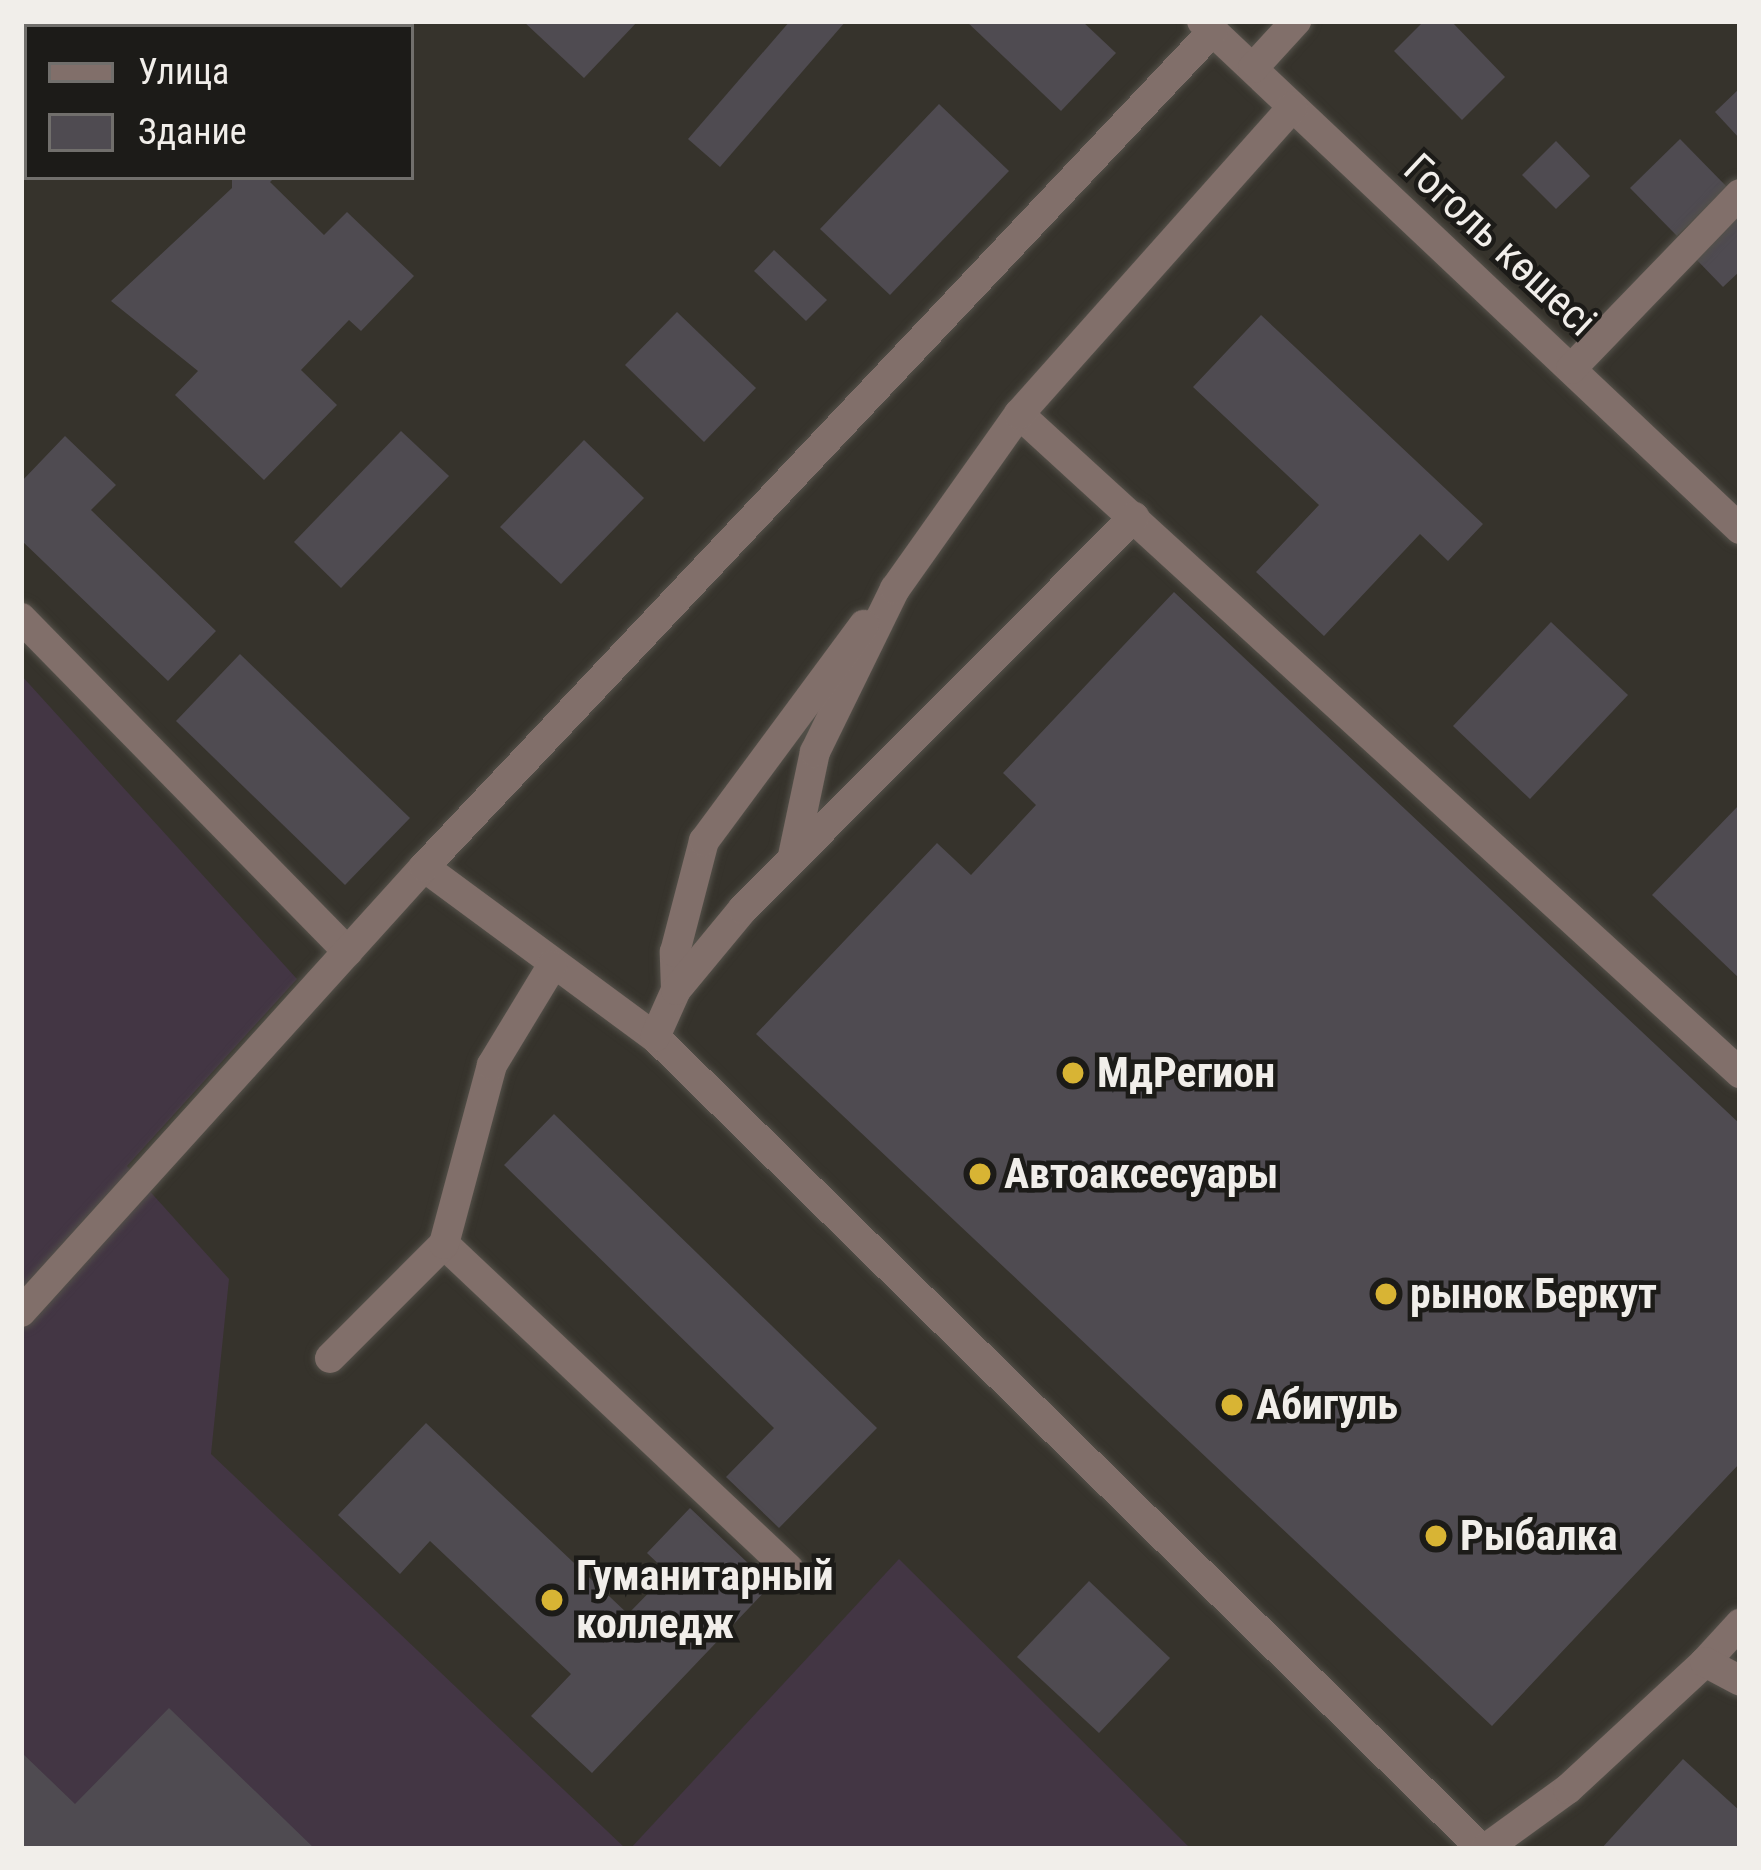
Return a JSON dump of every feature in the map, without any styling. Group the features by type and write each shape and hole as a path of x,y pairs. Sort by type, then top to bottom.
{"street":[{"path":"1253,68 1297,21"},
{"path":"21,1312 424,867 1207,26"},
{"name":"Гоголь көшесі","path":"1207,26 1740,529"},
{"path":"676,989 675,952 704,841 817,680 896,589 1019,414 1292,107"},
{"path":"1571,370 1740,194"},
{"path":"1019,414 1740,1073"},
{"path":"655,1037 676,989 793,856 1134,517"},
{"path":"793,856 815,752 896,589"},
{"path":"21,618 348,952"},
{"path":"424,867 552,966 655,1037 1483,1849 1568,1789 1740,1624"},
{"path":"330,1358 444,1244 492,1065 552,966"},
{"path":"444,1244 788,1568"},
{"path":"1705,1662 1740,1681"}],"shaded area":[{"path":"21,675 297,979 127,1166 229,1279 211,1454 626,1849 21,1849"},
{"path":"899,1559 1191,1849 630,1849"}],"building":[{"path":"523,21 638,21 584,78"},
{"path":"790,21 846,21 720,167 688,139"},
{"path":"966,21 1082,21 1116,53 1061,111"},
{"path":"1424,21 1451,21 1505,77 1462,120 1394,51"},
{"path":"1740,88 1740,139 1715,112"},
{"path":"939,104 1009,171 890,295 820,229"},
{"path":"1680,139 1727,187 1677,236 1630,188"},
{"path":"1556,141 1590,176 1556,209 1522,175"},
{"path":"232,180 272,180 324,235 347,212 414,276 361,331 349,320 301,370 337,405 264,480 175,395 198,371 111,301 232,188"},
{"path":"1740,211 1740,271 1723,287 1693,256"},
{"path":"774,250 827,300 806,321 754,271"},
{"path":"677,312 756,388 704,442 625,365"},
{"path":"1261,315 1483,524 1448,561 1420,534 1324,636 1256,572 1319,505 1193,387"},
{"path":"401,431 449,476 341,588 294,542"},
{"path":"65,436 116,485 91,510 216,631 168,681 21,540 21,482"},
{"path":"584,440 644,498 561,584 500,527"},
{"name":"рынок Беркут","path":"1174,592 1740,1124 1740,1463 1492,1726 756,1034 937,843 971,875 1036,805 1003,773"},
{"path":"1551,622 1628,695 1530,799 1453,726"},
{"path":"240,654 410,818 345,885 176,721"},
{"path":"1740,804 1740,979 1652,895"},
{"path":"554,1114 877,1428 779,1528 726,1477 774,1428 504,1165"},
{"name":"Гуманитарный колледж","path":"426,1423 628,1614 668,1573 647,1553 690,1508 771,1585 592,1773 531,1716 571,1674 430,1541 400,1574 338,1515"},
{"path":"1089,1581 1170,1658 1099,1733 1017,1657"},
{"path":"169,1708 315,1849 21,1849 21,1752 75,1804"},
{"path":"1683,1759 1740,1811 1740,1849 1601,1849"}],"place":[{"name":"МдРегион","path":"1073,1073"},
{"name":"Автоаксесуары","path":"980,1174"},
{"name":"рынок Беркут","path":"1386,1294"},
{"name":"Абигуль","path":"1232,1405"},
{"name":"Рыбалка","path":"1436,1536"},
{"name":"Гуманитарный колледж","path":"552,1600"}]}
